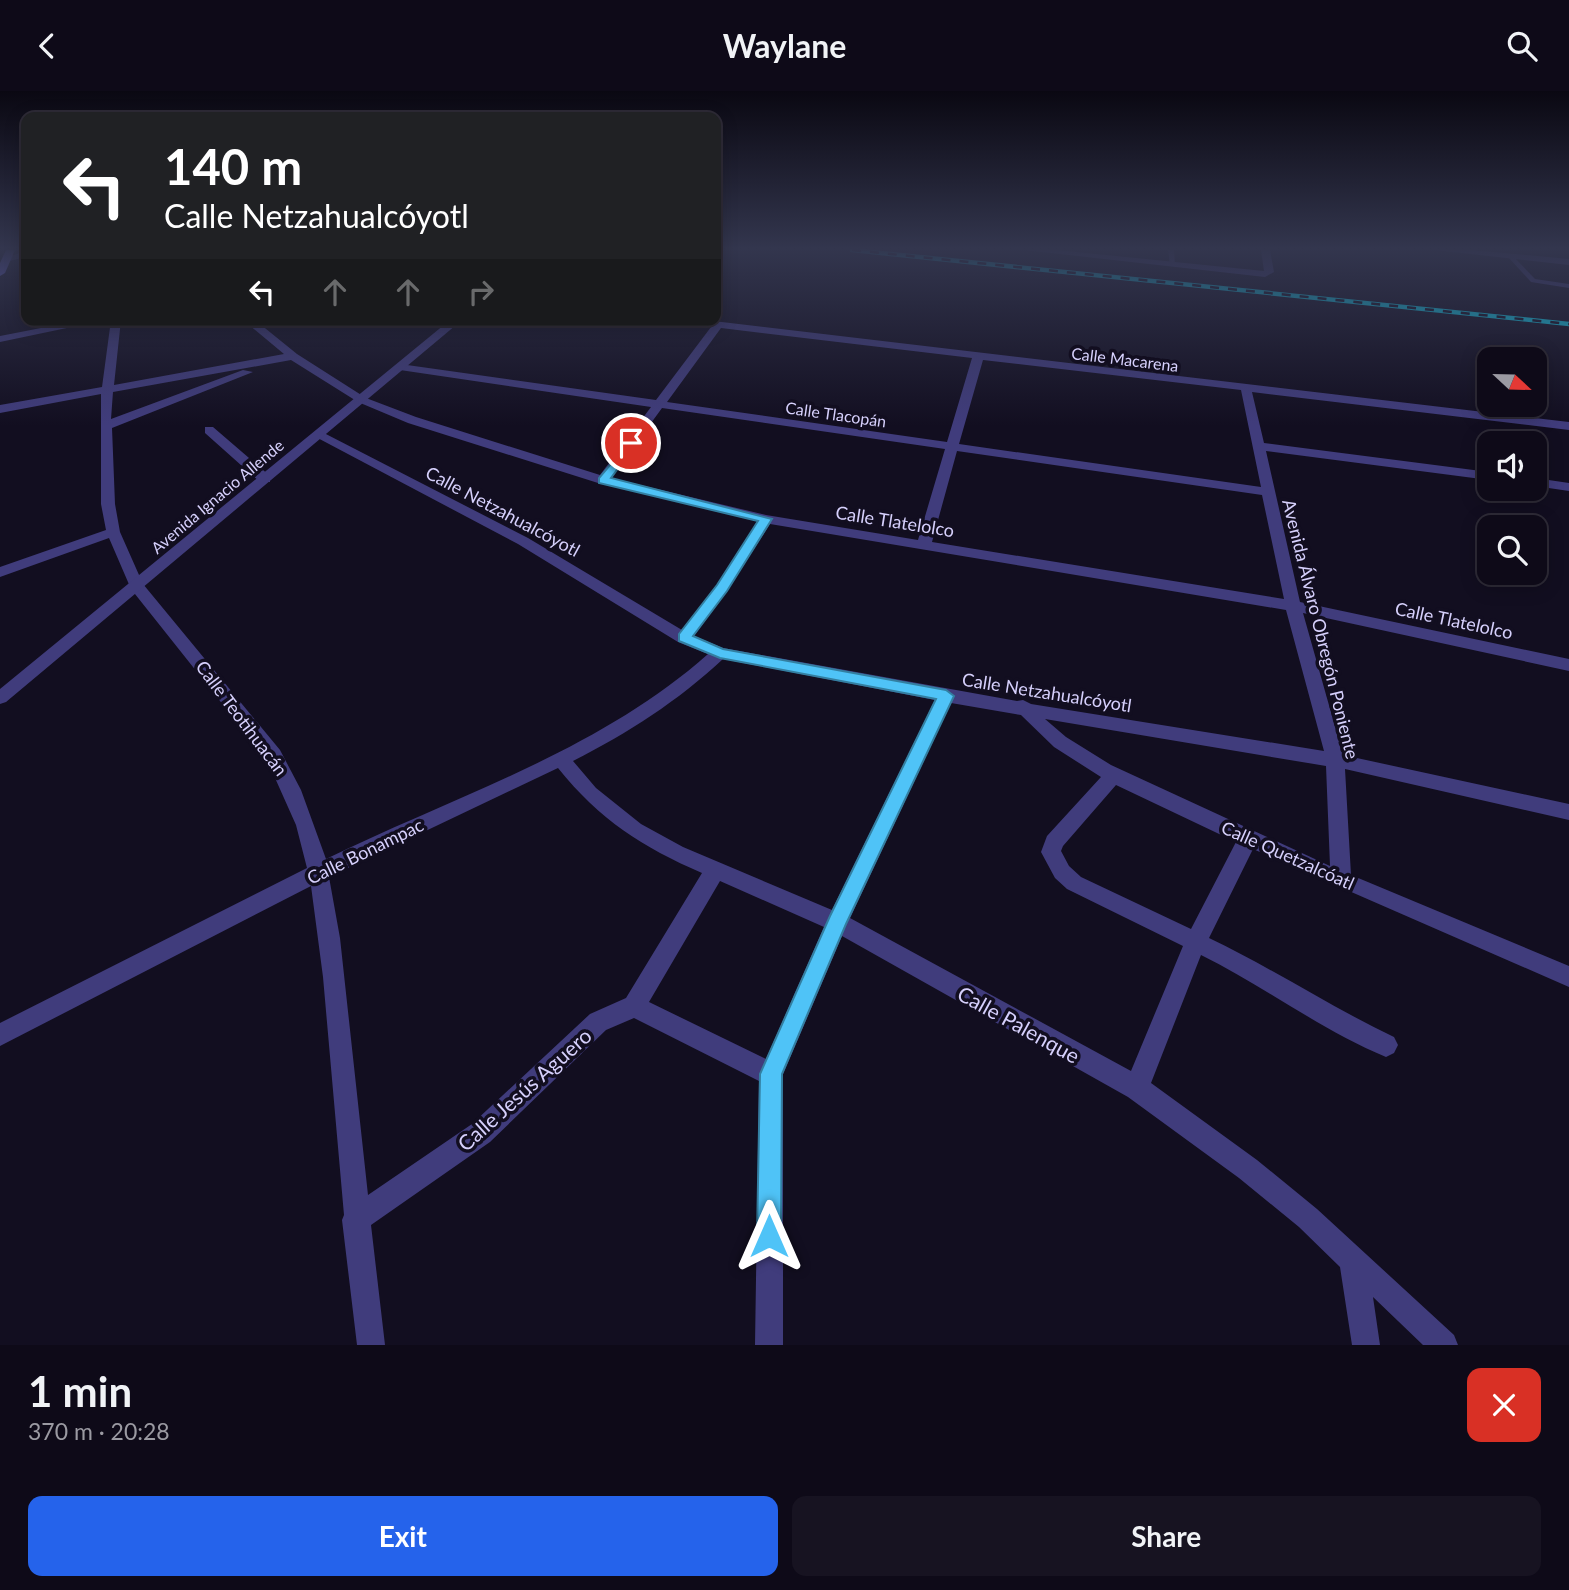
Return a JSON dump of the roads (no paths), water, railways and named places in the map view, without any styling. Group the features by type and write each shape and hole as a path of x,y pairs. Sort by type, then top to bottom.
{"street":[{"name":"Calle Macarena","path":"721,325 978,358 1569,426"},
{"path":"0,338 67,326"},
{"name":"Calle Teotihuacán","path":"116,326 105,426 108,504 113,532 136,586 274,755 291,783 304,817 319,873 331,944 355,1220 372,1345"},
{"name":"Calle Tlatelolco","path":"256,326 293,356 362,400 412,420 603,480 766,519 1293,606 1569,665"},
{"name":"Avenida Ignacio Allende","path":"0,698 450,326"},
{"path":"603,480 717,326"},
{"path":"0,409 293,356"},
{"path":"924,545 978,358"},
{"path":"105,426 250,372 268,360"},
{"name":"Calle Tlacopán","path":"400,367 1268,492"},
{"name":"Avenida Álvaro Obregón Poniente","path":"1246,389 1293,606 1335,760 1341,880"},
{"path":"209,430 265,479"},
{"name":"Calle Netzahualcóyotl","path":"318,435 523,541 684,638 720,653 946,696 1023,706 1335,760 1569,812"},
{"path":"1260,446 1477,474"},
{"path":"1547,484 1569,487"},
{"path":"684,638 722,588 766,519"},
{"path":"0,572 113,532"},
{"name":"Calle Bonampac","path":"0,1035 319,873 561,759 673,695 720,653"},
{"path":"769,1345 771,1074 837,922 946,696"},
{"name":"Calle Quetzalcóatl","path":"1023,706 1049,734 1114,775 1248,839 1569,977"},
{"name":"Calle Palenque","path":"561,759 589,793 634,830 676,853 837,922 1137,1088 1248,1169 1353,1260 1444,1345"},
{"path":"1114,775 1054,842 1051,852 1054,861 1074,883 1254,970 1345,1025 1386,1045"},
{"path":"1137,1088 1159,1022 1194,940 1248,839"},
{"path":"716,869 634,1006 771,1074"},
{"name":"Calle Jesús Aguero","path":"355,1220 481,1133 598,1022 634,1006"},
{"path":"1353,1260 1366,1345"}],"railway":[{"path":"1419,309 1569,324"}]}
